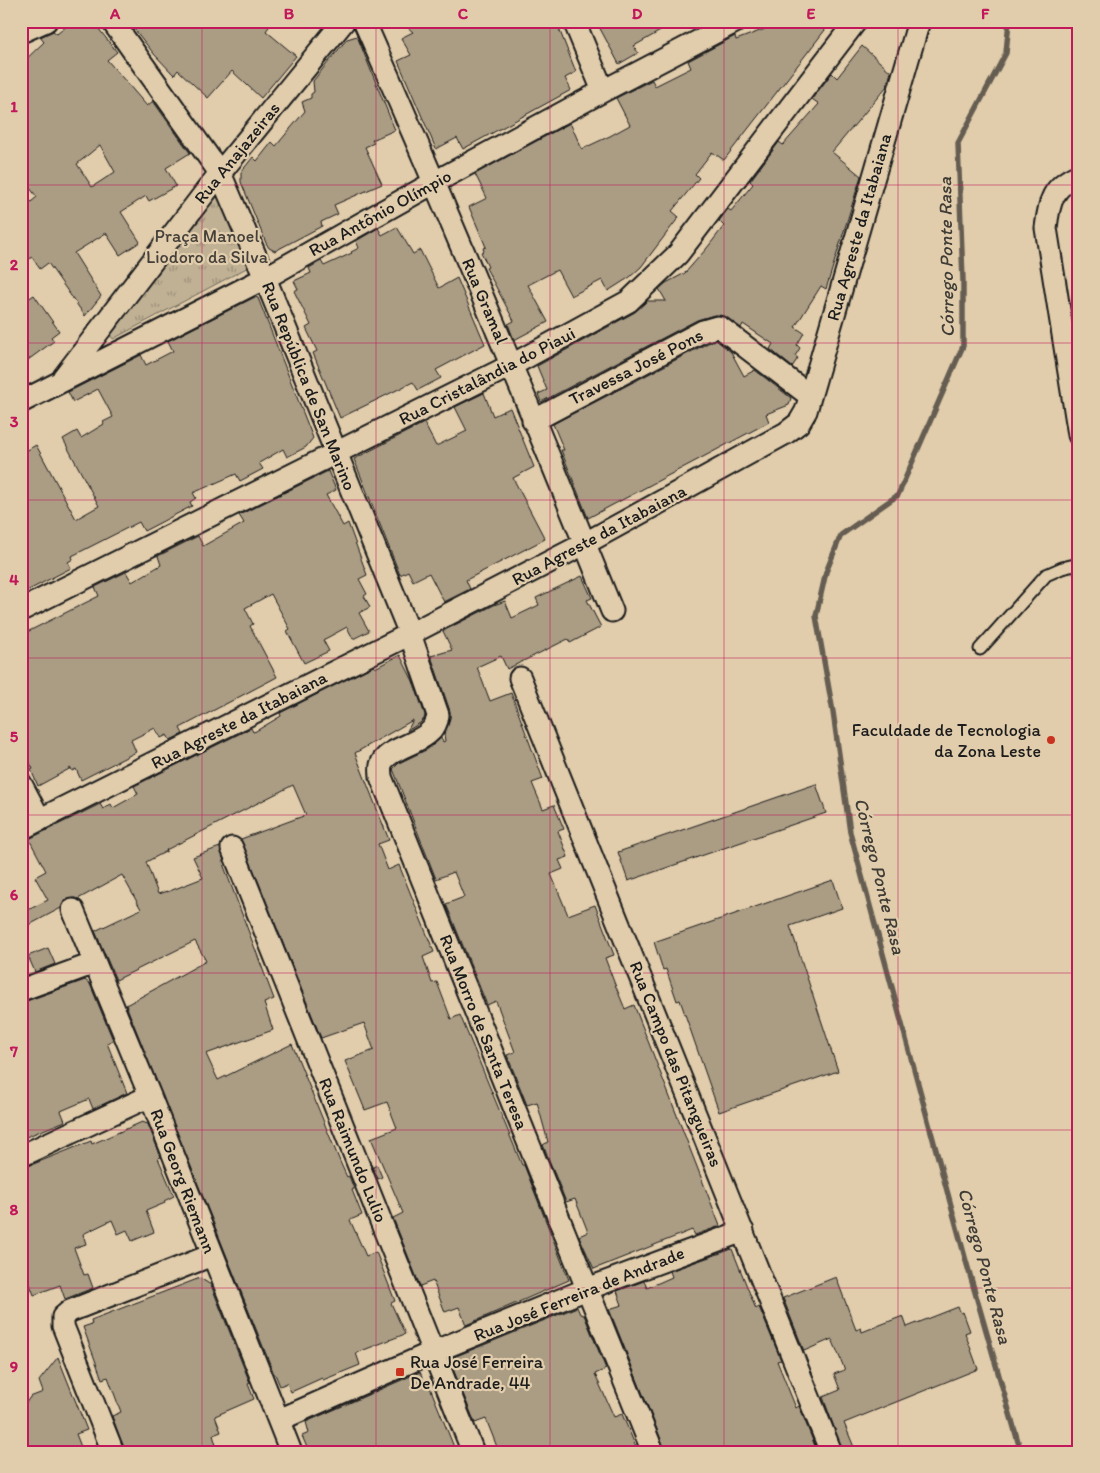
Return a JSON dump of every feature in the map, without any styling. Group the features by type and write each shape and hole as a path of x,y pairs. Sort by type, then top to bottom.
{"street":[{"path":"21,32 46,21"},
{"name":"Rua República de San Marino","path":"112,21 220,173 265,278 410,634"},
{"name":"Rua Anajazeiras","path":"60,382 220,173 344,21"},
{"name":"Rua Gramal","path":"364,21 435,182 512,365 533,421 612,611"},
{"path":"574,21 604,91"},
{"name":"Rua Antônio Olímpio","path":"21,402 265,278 435,182 737,21"},
{"name":"Rua Cristalândia do Piaui","path":"21,610 512,365 628,301 654,279 678,254 856,21"},
{"name":"Rua Agreste da Itabaiana","path":"21,830 584,544 786,434 799,423 806,411 919,21"},
{"path":"1079,176 1070,179 1056,191 1049,206 1046,228 1079,435"},
{"name":"Travessa José Pons","path":"533,421 702,331 717,327 721,328 810,396"},
{"name":"Rua Morro de Santa Teresa","path":"410,634 438,715 437,722 432,731 385,758 380,766 381,777 653,1452"},
{"name":"Rua Campo das Pitangueiras","path":"520,678 831,1452"},
{"path":"21,784 40,820"},
{"name":"Rua Raimundo Lulio","path":"232,848 473,1452"},
{"name":"Rua Georg Riemann","path":"73,910 150,1096 291,1452"},
{"path":"21,990 95,963"},
{"path":"21,1156 150,1096"},
{"name":"Rua José Ferreira de Andrade","path":"279,1420 434,1352 587,1289 743,1231"},
{"path":"113,1452 63,1326 63,1317 70,1311 212,1256"}],"lane":[{"path":"980,649 1046,575 1079,564"}],"green space":[{"name":"Praça Manoel Liodoro da Silva","path":"215,171 254,264 113,339 102,325"}],"building":[{"path":"73,21 90,21 96,29 98,28 117,52 107,60 147,106 153,101 190,153 166,168 176,186 149,201 146,196 121,212 140,242 120,255 106,233 74,253 101,296 85,316 48,263 40,269 32,257 21,265 21,210 37,197 21,177 21,64 44,42 40,37 53,31 57,34","holes":["100,145 115,172 92,187 77,164"]},
{"path":"128,21 273,21 266,31 296,56 261,98 232,71 208,98 178,70 174,75 154,54"},
{"path":"400,21 556,21 576,72 565,78 571,90 463,149 457,138 436,149 398,61 411,55 401,38 413,32"},
{"path":"596,21 678,21 634,46 638,53 619,64"},
{"path":"775,21 832,21 724,160 712,152 695,174 699,178 672,211 679,217 641,267 630,277 608,291 602,280 571,296 557,270 528,285 548,322 514,340 508,324 514,321 486,268 488,267 481,252 486,247 469,207 487,198 475,174 570,123 582,149 610,136 630,125 616,98 652,80 655,86 691,68 688,61 735,36 736,40 765,29 764,26"},
{"path":"357,36 395,130 372,140 374,143 365,147 382,184 334,205 338,214 321,222 322,226 275,251 269,248 266,243 241,182 241,172 253,157 257,161 272,142 276,146 305,111 302,102 311,98 311,94 314,92 313,81 347,39"},
{"path":"862,46 891,72 887,86 832,152 861,176 826,289 821,286 795,327 804,333 797,345 800,348 795,356 798,358 792,367 770,349 773,344 743,324 741,328 724,316 714,315 697,320 541,402 538,394 547,390 537,366 635,312 647,301 666,301 659,289 685,273 707,248 724,226 719,221 728,209 731,211 753,184 750,181 779,142 783,145 819,104 812,99 832,73 837,78"},
{"path":"397,227 413,254 420,250 439,288 457,278 485,344 436,370 441,378 418,390 413,382 340,418 313,353 317,351 306,328 311,325 294,291 298,289 294,281 311,273 309,268 321,261 324,266 352,253 359,248 356,241 378,228 382,235"},
{"path":"34,295 59,331 51,337 54,341 21,365 21,304"},
{"path":"255,297 258,298 313,438 306,447 287,457 283,449 259,463 263,469 240,481 236,474 193,493 196,498 190,502 192,506 144,531 139,522 72,556 73,559 68,562 71,568 21,594 21,454 36,445 76,519 99,506 63,439 77,431 81,438 113,417 98,389 73,402 68,392 141,355 146,365 173,351 168,341"},
{"path":"716,340 731,352 744,376 755,370 791,398 789,405 766,414 769,422 588,518 561,450 564,450 553,424"},
{"path":"484,393 493,416 510,408 534,467 513,478 545,539 466,580 470,589 444,602 429,573 413,581 408,571 400,575 354,459 424,423 436,446 467,431 455,407"},
{"path":"328,471 336,490 326,495 343,526 348,523 367,575 359,579 367,594 364,596 370,607 359,613 369,631 353,639 347,627 323,640 329,651 304,663 287,631 290,629 271,594 245,608 253,624 250,626 277,677 180,728 183,734 170,740 167,735 161,738 155,728 131,740 136,752 81,780 76,769 72,771 71,768 38,786 31,770 33,769 21,746 21,635 99,596 95,587 126,572 132,582 161,565 158,556 198,536 203,546 244,523 239,515"},
{"path":"582,576 592,598 587,600 601,627 570,643 568,639 507,669 501,656 477,667 490,701 511,693 543,779 532,783 543,809 554,805 564,829 558,831 568,857 559,860 563,869 551,874 568,915 595,905 614,955 605,958 614,982 625,1009 634,1005 720,1226 695,1235 692,1230 594,1269 579,1236 588,1232 575,1199 566,1202 543,1145 548,1142 537,1102 527,1105 507,1055 515,1052 496,1001 487,1005 446,904 464,897 454,872 436,879 393,769 399,763 428,749 441,738 443,742 445,741 444,734 450,718 450,711 431,656 452,650 443,631 505,601 512,618 539,605 536,598"},
{"path":"400,655 413,681 425,715 424,719 407,731 413,720 355,753 389,840 378,844 388,870 399,865 434,952 423,957 432,983 437,982 451,1019 460,1015 522,1165 524,1165 569,1280 466,1325 459,1307 445,1312 433,1281 420,1286 393,1218 403,1213 371,1138 397,1128 387,1102 365,1110 345,1061 374,1050 364,1023 321,1038 241,839 306,815 293,785 146,862 158,894 203,878 193,857 220,847 224,861 222,861 274,999 264,1003 273,1030 206,1054 218,1080 292,1044 341,1164 347,1177 349,1176 354,1189 352,1190 362,1215 350,1220 366,1256 376,1252 395,1301 391,1303 405,1334 356,1353 360,1365 323,1380 322,1378 291,1392 287,1383 280,1386 274,1374 126,1005 206,961 195,941 116,980 95,931 141,909 122,875 78,899 68,899 61,908 29,925 24,912 48,900 35,877 46,871 29,839 100,804 103,809 111,804 113,808 138,794 134,786 251,728 253,732 256,731 281,716 280,713 373,666 375,668"},
{"path":"816,784 826,813 628,881 618,852"},
{"path":"833,880 842,908 790,926 838,1071 719,1112 680,1000 677,1001 666,969 663,970 654,942"},
{"path":"48,948 55,964 35,972 28,956"},
{"path":"85,980 90,984 113,1040 107,1043 127,1093 93,1109 89,1099 61,1111 65,1121 21,1139 21,1003"},
{"path":"142,1122 148,1124 161,1157 158,1158 174,1196 164,1201 165,1203 146,1211 154,1232 132,1241 127,1230 118,1234 112,1220 83,1234 86,1244 74,1248 84,1275 88,1274 93,1288 65,1299 60,1285 34,1295 21,1261 21,1169 91,1141 92,1144"},
{"path":"377,1165 382,1177 378,1179 373,1167"},
{"path":"732,1249 756,1309 759,1307 781,1360 777,1361 796,1408 799,1406 815,1446 801,1452 666,1452 609,1309 622,1305 617,1291 644,1281 647,1288 672,1277 670,1271"},
{"path":"836,1277 856,1330 861,1328 862,1332 903,1316 907,1327 958,1307 961,1313 963,1312 970,1331 965,1333 978,1369 844,1423 856,1452 843,1452 823,1397 840,1390 834,1374 845,1370 832,1339 804,1351 783,1298"},
{"path":"200,1278 211,1285 250,1383 248,1384 254,1399 215,1416 221,1432 213,1435 218,1452 125,1452 112,1416 121,1412 108,1377 102,1379 83,1327 92,1324 91,1320"},
{"path":"577,1307 580,1314 584,1315 606,1369 595,1374 614,1417 622,1414 638,1452 499,1452 486,1419 475,1423 449,1359"},
{"path":"58,1357 87,1430 76,1434 83,1452 21,1452 21,1410 30,1397 43,1392 39,1381"},
{"path":"420,1372 424,1381 427,1380 456,1452 309,1452 302,1436 309,1433 306,1422"}],"waterway":[{"name":"Córrego Ponte Rasa","path":"1009,21 1006,53 958,143 963,281 963,346 898,495 841,535 826,572 816,616 833,712 850,832 966,1261 1021,1452"}],"place":[{"name":"Faculdade de Tecnologia da Zona Leste","path":"1051,740"},
{"name":"Rua José Ferreira De Andrade, 44","path":"400,1372"}]}
